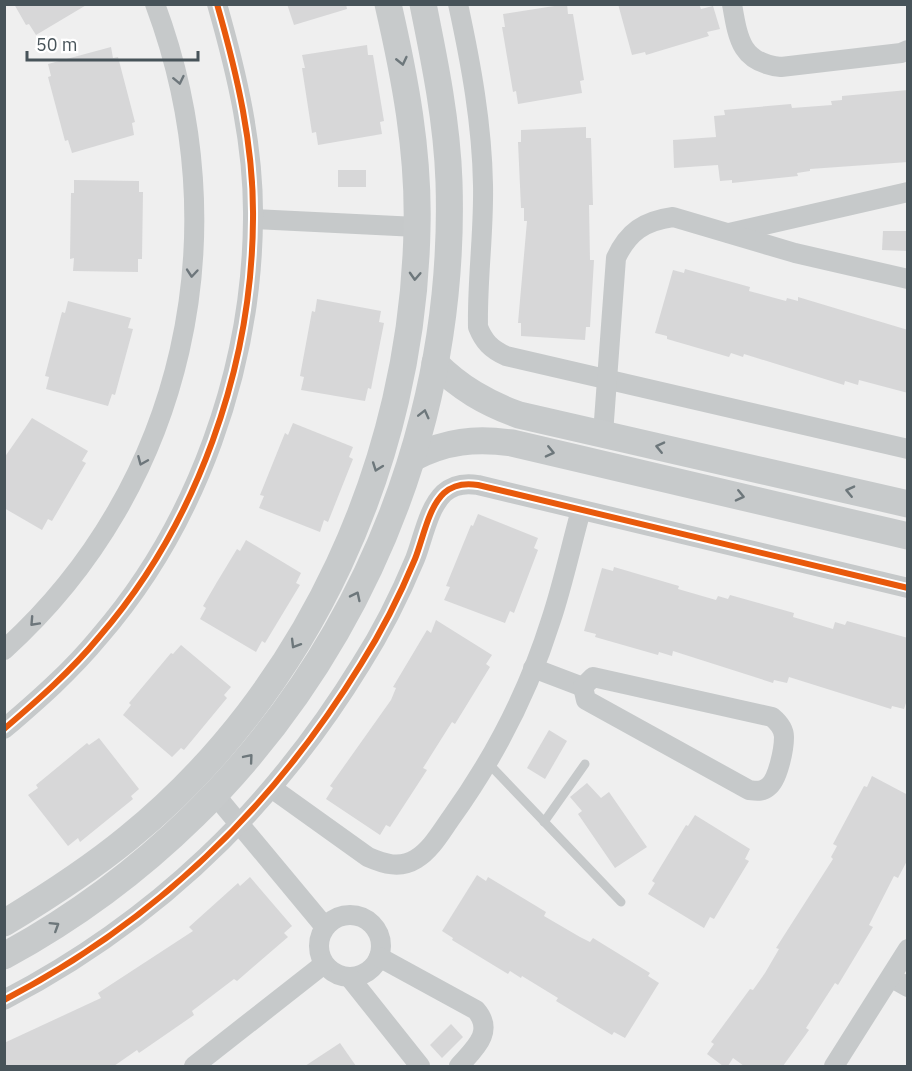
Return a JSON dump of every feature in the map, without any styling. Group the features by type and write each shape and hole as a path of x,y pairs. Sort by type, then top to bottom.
{"street":[{"path":"4,650 33,624 89,556 134,480 168,399 189,314 196,226 191,138 173,53 155,4"},
{"path":"4,729 49,691 100,637 145,576 182,512 212,443 234,371 248,298 253,219 249,149 237,76 217,4"},
{"path":"4,923 69,883 130,836 187,784 238,726 283,664 323,598 356,528 382,455 401,381 413,304 417,227 415,150 404,72 388,4"},
{"path":"4,956 78,912 125,878 216,796 285,712 346,616 394,512 412,458 435,363 447,273 449,182 440,92 423,4"},
{"path":"458,4 469,56 481,152 483,249 478,327 483,340 493,350 506,356 908,449"},
{"path":"732,4 738,36 744,49 754,59 767,65 803,64 901,53 908,50"},
{"path":"728,233 908,192"},
{"path":"603,434 615,258 624,241 637,228 654,219 673,217 795,253 908,279"},
{"path":"253,219 417,227"},
{"path":"435,363 452,380 472,394 519,415 908,504"},
{"path":"512,443 519,415"},
{"path":"412,458 458,441 483,439 512,443 908,536"},
{"path":"4,1000 49,976 117,932 181,881 240,825 273,789 307,747 366,657 392,609 438,500 446,491 467,484 908,588"},
{"path":"273,789 368,857 384,864 400,865 416,859 429,848 487,762 512,716 551,620 581,510"},
{"path":"533,668 583,687"},
{"path":"593,677 772,717 779,723 784,739 774,780 768,787 759,791 749,790 586,700 583,687 593,677"},
{"path":"216,796 326,927"},
{"path":"350,978 368,972 379,957 381,944 378,932 370,922 359,916 347,915 335,919 326,927 319,945 324,964 331,971 350,978 420,1066"},
{"path":"834,1066 900,982 908,949"},
{"path":"379,957 476,1010 482,1017 484,1033 481,1041 459,1066"},
{"path":"199,1065 324,964"}],"lane":[{"path":"487,762 621,902"},
{"path":"544,822 585,764"}],"building":[{"path":"14,4 88,4 36,35 29,24 26,25"},
{"path":"287,4 346,4 347,9 294,25"},
{"path":"567,4 568,14 573,14 584,80 580,81 582,93 518,104 516,91 513,92 502,27 505,27 503,14"},
{"path":"618,4 699,4 701,9 713,6 720,29 707,32 709,36 646,55 645,52 632,55"},
{"path":"367,45 368,55 373,55 384,121 380,122 382,134 318,145 316,132 312,133 302,55"},
{"path":"111,47 113,58 118,57 135,122 132,123 134,135 72,153 68,140 65,141 48,77 51,76 48,64"},
{"path":"908,90 908,162 810,169 810,171 797,173 798,176 732,183 732,180 720,181 718,165 674,168 673,140 716,137 714,116 725,115 724,110 791,104 792,108 832,105 831,101 842,100 842,96"},
{"path":"586,127 586,138 591,138 593,205 589,205 590,260 594,260 590,327 586,327 585,340 521,336 521,323 518,323 527,221 524,221 524,208 521,208 518,142 521,142 521,130"},
{"path":"338,170 366,170 366,187 338,187"},
{"path":"74,180 139,181 139,192 143,192 142,259 138,259 138,272 73,271 74,258 70,259 71,193 74,193"},
{"path":"883,231 908,231 908,251 882,250"},
{"path":"685,269 750,287 749,291 786,301 787,298 798,301 798,297 908,330 908,393 859,380 858,385 845,381 844,385 744,354 743,357 731,353 729,357 667,339 667,336 655,333 673,270 684,273"},
{"path":"317,299 381,311 379,322 384,323 371,389 368,388 365,401 301,390 304,377 300,376 312,311 315,312"},
{"path":"68,301 131,318 128,328 133,329 115,395 112,394 108,406 46,389 49,377 45,376 62,312 65,313"},
{"path":"32,418 88,451 82,461 86,463 52,521 48,519 42,530 4,508 4,458"},
{"path":"293,423 353,447 349,457 353,459 328,522 324,520 320,532 259,508 264,496 260,495 285,433 288,435"},
{"path":"478,514 538,538 534,548 538,550 514,613 510,611 505,623 444,600 450,587 446,586 471,525 473,526"},
{"path":"246,540 301,573 296,583 300,585 265,643 262,641 256,652 200,619 206,608 203,606 237,549 240,551"},
{"path":"614,567 679,586 678,589 716,600 718,596 728,599 730,595 794,613 793,617 833,629 835,622 845,625 847,621 908,638 908,697 904,709 892,706 891,709 789,677 787,683 774,680 773,683 673,651 672,656 659,652 658,655 595,637 596,634 584,631 602,568 613,571"},
{"path":"436,620 492,655 486,664 490,667 455,724 452,722 423,768 427,770 390,827 386,825 380,835 326,799 333,788 330,786 391,700 396,688 393,687 427,630 431,633"},
{"path":"181,645 231,687 224,695 227,698 184,750 181,748 172,757 123,715 131,705 129,703 171,653 173,654"},
{"path":"549,730 567,741 545,779 527,768"},
{"path":"99,738 139,789 131,796 133,799 80,842 78,838 68,846 28,795 38,788 36,785 87,743 89,745"},
{"path":"872,776 908,795 908,859 898,878 894,876 869,925 873,927 838,985 835,983 806,1028 809,1030 783,1066 744,1066 733,1058 728,1066 723,1066 707,1054 714,1044 711,1042 750,989 753,990 765,973 779,949 776,948 833,859 831,857 837,846 833,844 864,786 867,787"},
{"path":"587,783 601,798 609,792 647,847 615,868 578,814 582,811 570,797"},
{"path":"695,815 750,849 745,859 749,861 714,919 710,917 704,928 648,894 655,883 652,881 686,825 688,826"},
{"path":"477,875 486,881 488,877 546,912 544,916 590,942 593,938 650,973 648,976 659,983 625,1038 614,1032 612,1035 556,1001 558,998 522,976 521,978 510,971 508,974 452,940 453,938 442,931"},
{"path":"250,877 292,926 284,933 288,937 237,981 234,979 192,1011 194,1015 139,1053 137,1050 114,1066 4,1066 4,1043 101,998 98,993 193,931 189,927 238,883 240,886"},
{"path":"451,1024 463,1037 442,1058 430,1045"},
{"path":"340,1043 356,1066 305,1066"}],"cycle path":[{"path":"4,729 77,662 134,593 164,545 191,494 212,442 230,387 242,331 250,275 253,192 243,110 217,4"},
{"path":"4,1000 59,969 111,935 206,857 249,813 289,767 361,664 403,586 438,499 456,486 478,485 908,588"}]}
